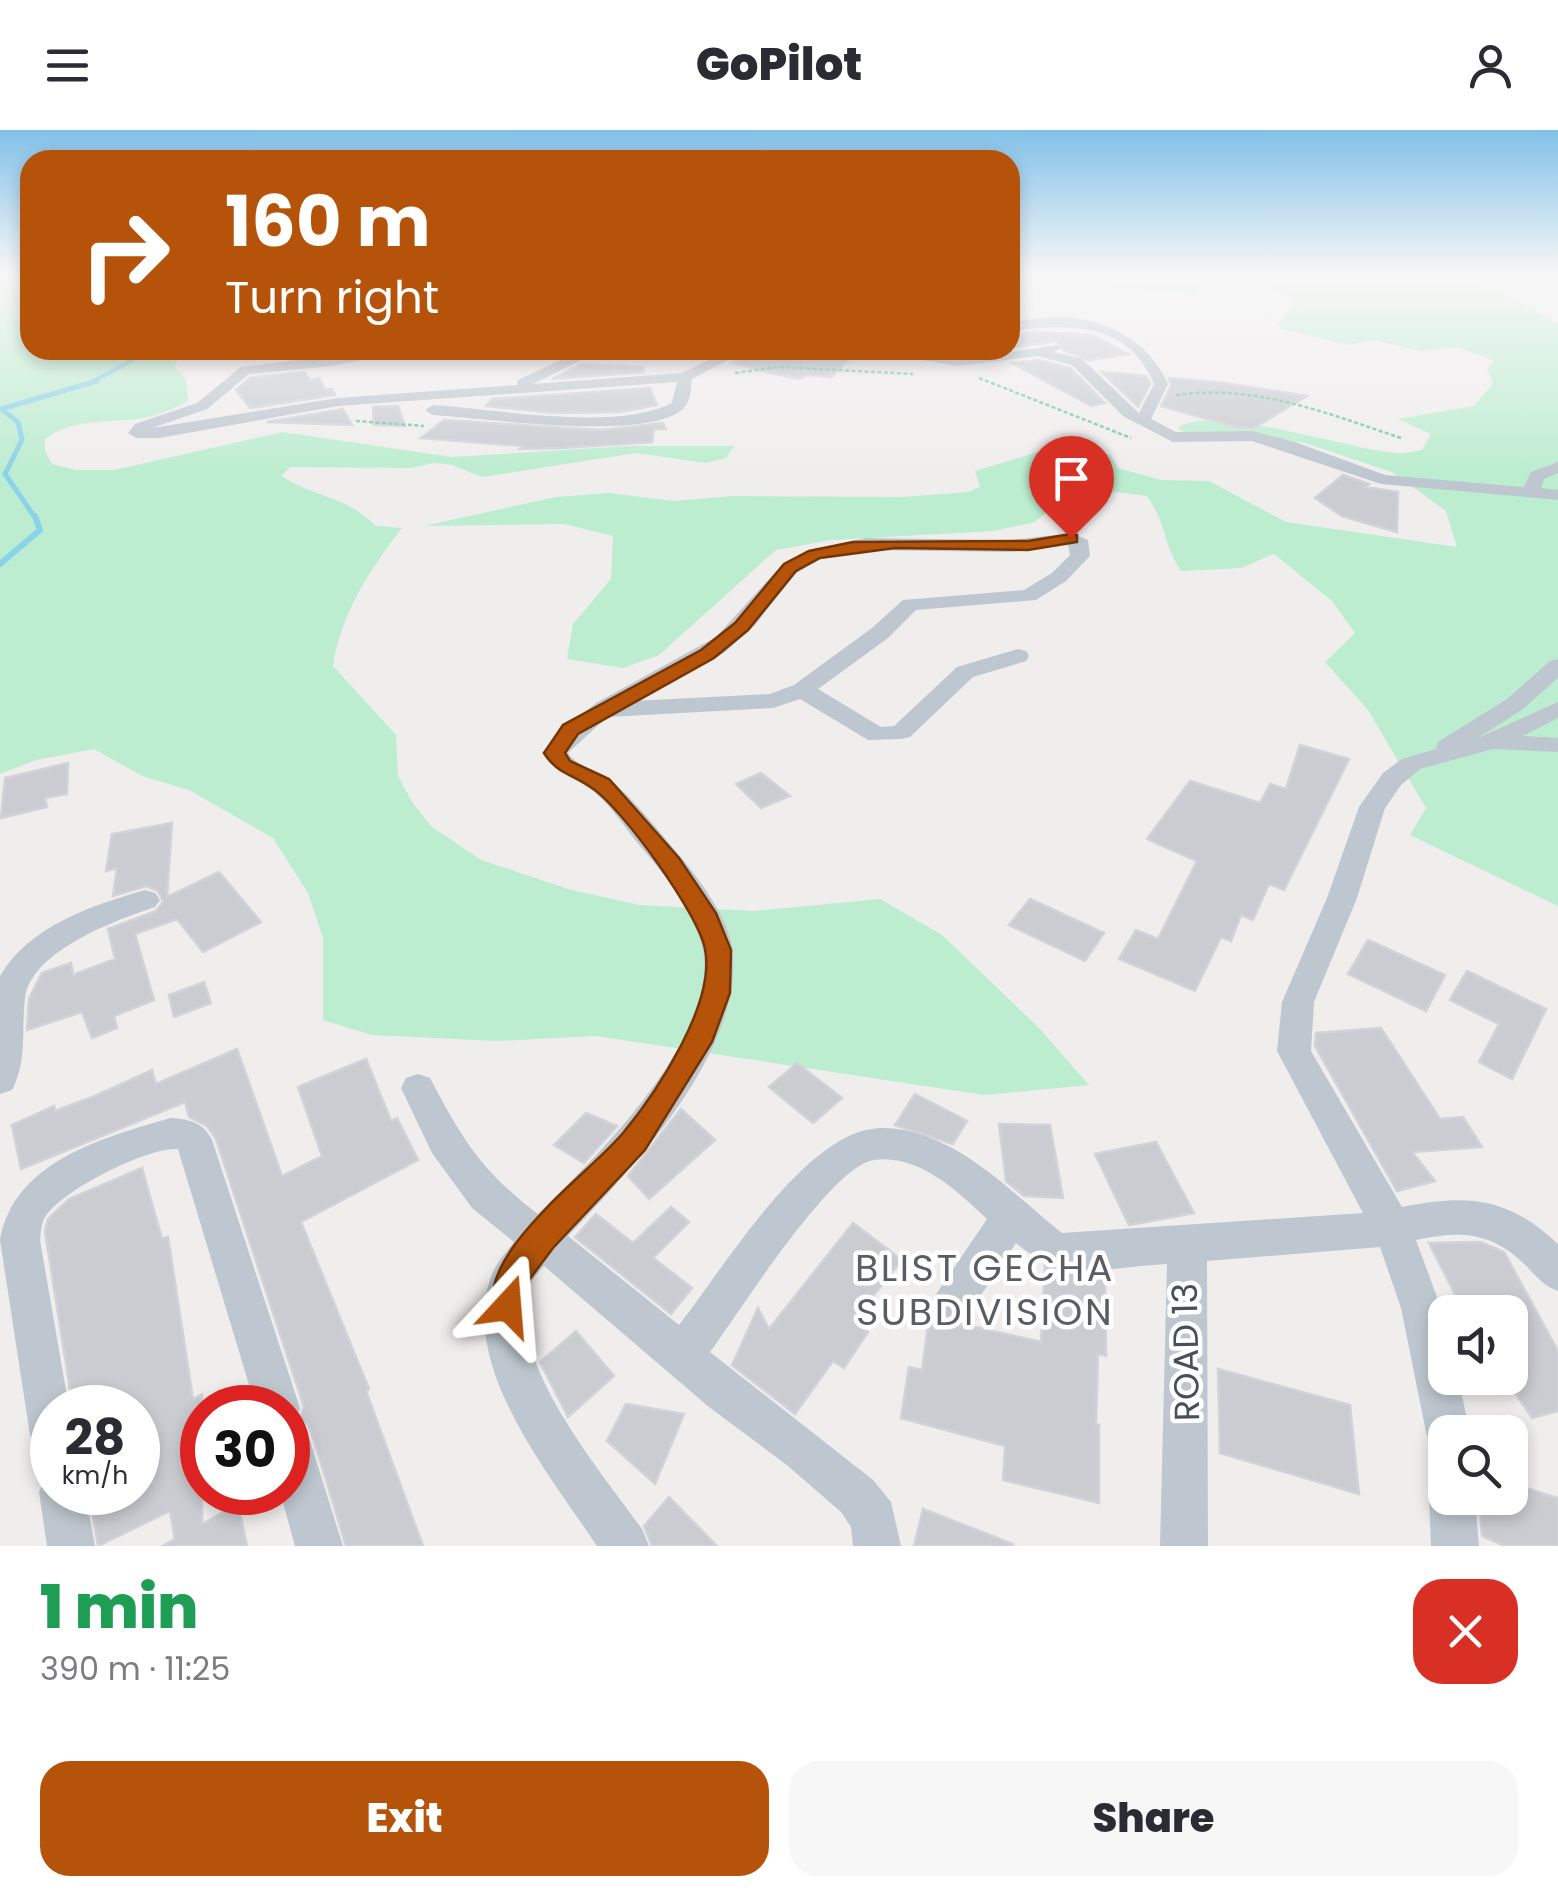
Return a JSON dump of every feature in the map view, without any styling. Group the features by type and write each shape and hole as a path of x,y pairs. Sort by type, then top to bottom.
{"street":[{"path":"1020,354 1074,342"},
{"path":"1126,342 1154,363 1161,384 1142,423"},
{"path":"1038,352 1083,366 1128,413 1173,438 1252,436 1381,479 1558,496"},
{"path":"352,360 246,370 202,406 136,432 160,433 338,402 686,378 721,360"},
{"path":"509,390 573,360"},
{"path":"944,360 980,360"},
{"path":"285,410 455,410 552,420 634,419 677,407 686,378"},
{"path":"1530,492 1538,476 1558,467"},
{"path":"603,710 773,701 802,690 880,633 910,604 1029,596 1059,577 1080,556 1080,544 1071,538 1014,546 895,544 853,546 814,555 790,568 742,626 707,654 603,710 570,730 555,753 562,765 602,784 682,880 704,913 718,950 717,993 703,1034 635,1141 541,1238 510,1279 505,1334 532,1410 624,1546"},
{"path":"802,690 877,735 901,732 965,672 1018,656"},
{"path":"1437,756 1463,734 1516,704 1558,666"},
{"path":"1444,1415 1422,1308 1392,1227 1294,1051 1298,1002 1342,898 1372,807 1392,779 1411,764 1437,756 1533,738 1558,713"},
{"path":"0,1080 11,1020 9,992 16,974 72,930 111,910 144,900"},
{"path":"418,1088 445,1142 486,1196 857,1496 874,1519 878,1546"},
{"path":"44,1385 20,1240 23,1219 44,1191 76,1172 170,1133 185,1134 194,1140 271,1385"},
{"path":"682,1355 788,1216 852,1151 867,1144 894,1144 929,1154 959,1170 1048,1247 1061,1252 1187,1244"},
{"name":"ROAD 13","path":"1184,1546 1187,1244 1392,1227 1450,1215 1486,1219 1528,1240 1558,1272"},
{"path":"948,1306 1012,1216"},
{"path":"66,1515 71,1546"},
{"path":"310,1515 319,1546"},
{"path":"1453,1515 1456,1546"}],"path":[{"path":"686,378 779,367 923,375"},
{"path":"972,376 996,382 1127,437 1159,442 1173,438"},
{"path":"1154,400 1204,390 1237,392 1308,406 1401,438"}],"green space":[{"path":"0,342 20,342 20,360 178,360 174,367 186,379 188,400 183,404 143,418 79,424 45,439 45,451 52,464 76,470 114,470 282,432 452,457 628,446 734,446 726,458 706,463 636,453 482,477 452,465 433,463 412,468 290,467 282,476 294,483 352,508 376,526 402,528 358,593 342,629 333,666 396,735 398,776 412,802 432,827 481,860 568,889 639,905 753,911 880,899 942,935 1038,1027 1089,1085 984,1095 596,1036 496,1041 372,1035 323,1020 323,938 308,893 273,838 189,790 142,776 94,749 36,760 0,774"},
{"path":"1384,342 1558,342 1558,906 1410,835 1426,808 1368,710 1325,662 1355,633 1332,601 1274,554 1241,568 1181,571 1147,496 1116,492 1059,501 1035,522 994,531 831,540 776,550 659,655 623,668 567,659 573,624 611,579 613,536 564,524 424,526 556,497 609,493 673,501 733,496 903,497 968,492 980,487 975,471 1054,447 1111,455 1118,468 1161,480 1209,481 1286,522 1457,547 1446,511 1392,472 1305,443 1245,433 1185,433 1178,428 1195,422 1220,421 1285,430 1379,451 1422,450 1431,434 1398,419 1474,406 1493,384 1487,368 1494,361 1458,347 1421,351"}],"building":[{"path":"1020,342 1050,342 1020,347"},
{"path":"1058,342 1106,342 1129,354 1088,360 1063,350"},
{"path":"849,360 831,377 807,375 798,379 731,363"},
{"path":"1038,360 1070,368 1105,403 1091,406 1012,363"},
{"path":"582,364 643,367 644,372 552,379"},
{"path":"304,372 310,380 319,378 325,390 332,389 335,395 250,408 236,390 250,378"},
{"path":"1102,372 1146,376 1150,384 1138,407"},
{"path":"1169,378 1307,396 1254,428 1235,427 1161,406 1171,386"},
{"path":"650,388 657,405 620,412 556,413 486,406 492,399"},
{"path":"398,406 405,426 374,425 373,407"},
{"path":"343,409 352,425 267,422 338,410"},
{"path":"444,420 601,430 663,423 666,429 654,429 652,442 562,448 520,449 523,446 421,438"},
{"path":"1343,475 1369,484 1366,487 1398,492 1397,532 1342,516 1315,498"},
{"path":"1300,745 1349,759 1284,890 1269,884 1253,920 1241,915 1231,941 1221,937 1195,991 1119,959 1136,930 1158,939 1197,861 1147,839 1190,781 1260,803 1270,784 1286,789"},
{"path":"68,763 67,794 45,798 47,807 1,818 5,778"},
{"path":"761,773 790,796 761,808 736,784"},
{"path":"172,823 167,897 219,872 261,922 203,952 177,919 135,934 154,1000 114,1016 117,1028 92,1038 82,1012 27,1030 29,999 42,973 71,963 73,975 115,959 108,929 156,911 163,902 158,891 146,886 113,896 117,868 106,871 112,834"},
{"path":"1030,899 1104,933 1085,961 1009,925"},
{"path":"1368,940 1445,975 1426,1011 1348,974"},
{"path":"1467,971 1546,1009 1512,1079 1479,1062 1499,1024 1450,1000"},
{"path":"204,982 211,1003 174,1017 169,995"},
{"path":"1381,1028 1440,1119 1463,1117 1482,1147 1412,1152 1435,1181 1397,1191 1315,1046 1316,1033"},
{"path":"237,1049 282,1176 322,1156 298,1087 366,1059 391,1121 397,1118 418,1160 301,1222 369,1389 366,1391 423,1546 346,1546 310,1429 310,1385 297,1385 216,1139 207,1126 189,1117 185,1102 21,1169 12,1125 54,1106 55,1111 95,1096 152,1070 156,1084"},
{"path":"797,1063 842,1098 813,1123 769,1087"},
{"path":"915,1094 967,1121 953,1144 895,1125"},
{"path":"681,1109 715,1140 649,1199 628,1176"},
{"path":"586,1113 617,1126 584,1163 554,1145"},
{"path":"999,1124 1050,1125 1063,1198 1024,1196 1006,1181"},
{"path":"1156,1142 1194,1213 1129,1225 1095,1154"},
{"path":"142,1168 162,1239 168,1237 191,1385 180,1385 180,1515 202,1515 202,1524 218,1515 240,1515 247,1546 162,1546 175,1539 170,1511 98,1546 93,1515 160,1515 160,1385 69,1385 45,1231 48,1219 69,1199"},
{"path":"671,1207 689,1222 653,1258 692,1288 671,1314 575,1237 596,1214 633,1243"},
{"path":"853,1223 902,1260 853,1321 868,1332 844,1368 833,1361 795,1414 732,1365 758,1308 769,1329"},
{"path":"1480,1242 1504,1252 1527,1295 1455,1295 1429,1243"},
{"path":"1045,1265 1069,1272 1105,1273 1106,1356 1098,1354 1096,1425 1099,1503 1003,1480 1005,1446 901,1418 909,1367 922,1370 929,1319 948,1329 963,1324 1041,1342"},
{"path":"1528,1296 1558,1351 1558,1411 1532,1418 1517,1395 1528,1395"},
{"path":"576,1331 614,1376 568,1417 540,1362"},
{"path":"1218,1369 1350,1405 1359,1494 1220,1453"},
{"path":"626,1404 684,1414 655,1484 607,1441"},
{"path":"1528,1489 1558,1498 1558,1546 1505,1546 1482,1536 1480,1515 1528,1515"},
{"path":"669,1497 717,1546 652,1546 644,1526"},
{"path":"923,1509 1013,1544 1013,1546 914,1546"}],"waterway":[{"path":"90,383 133,360"},
{"path":"36,519 5,474 22,440 18,422 1,409 97,381"},
{"path":"0,564 40,530 35,516"}],"district":[{"name":"BLIST GECHA SUBDIVISION","path":"985,1290"}],"route":[{"path":"508,1306 510,1279 541,1238 635,1141 703,1034 717,993 718,950 704,913 671,864 602,784 562,765 555,753 570,730 707,654 742,626 790,568 814,555 853,546 1028,546 1071,538"}]}
